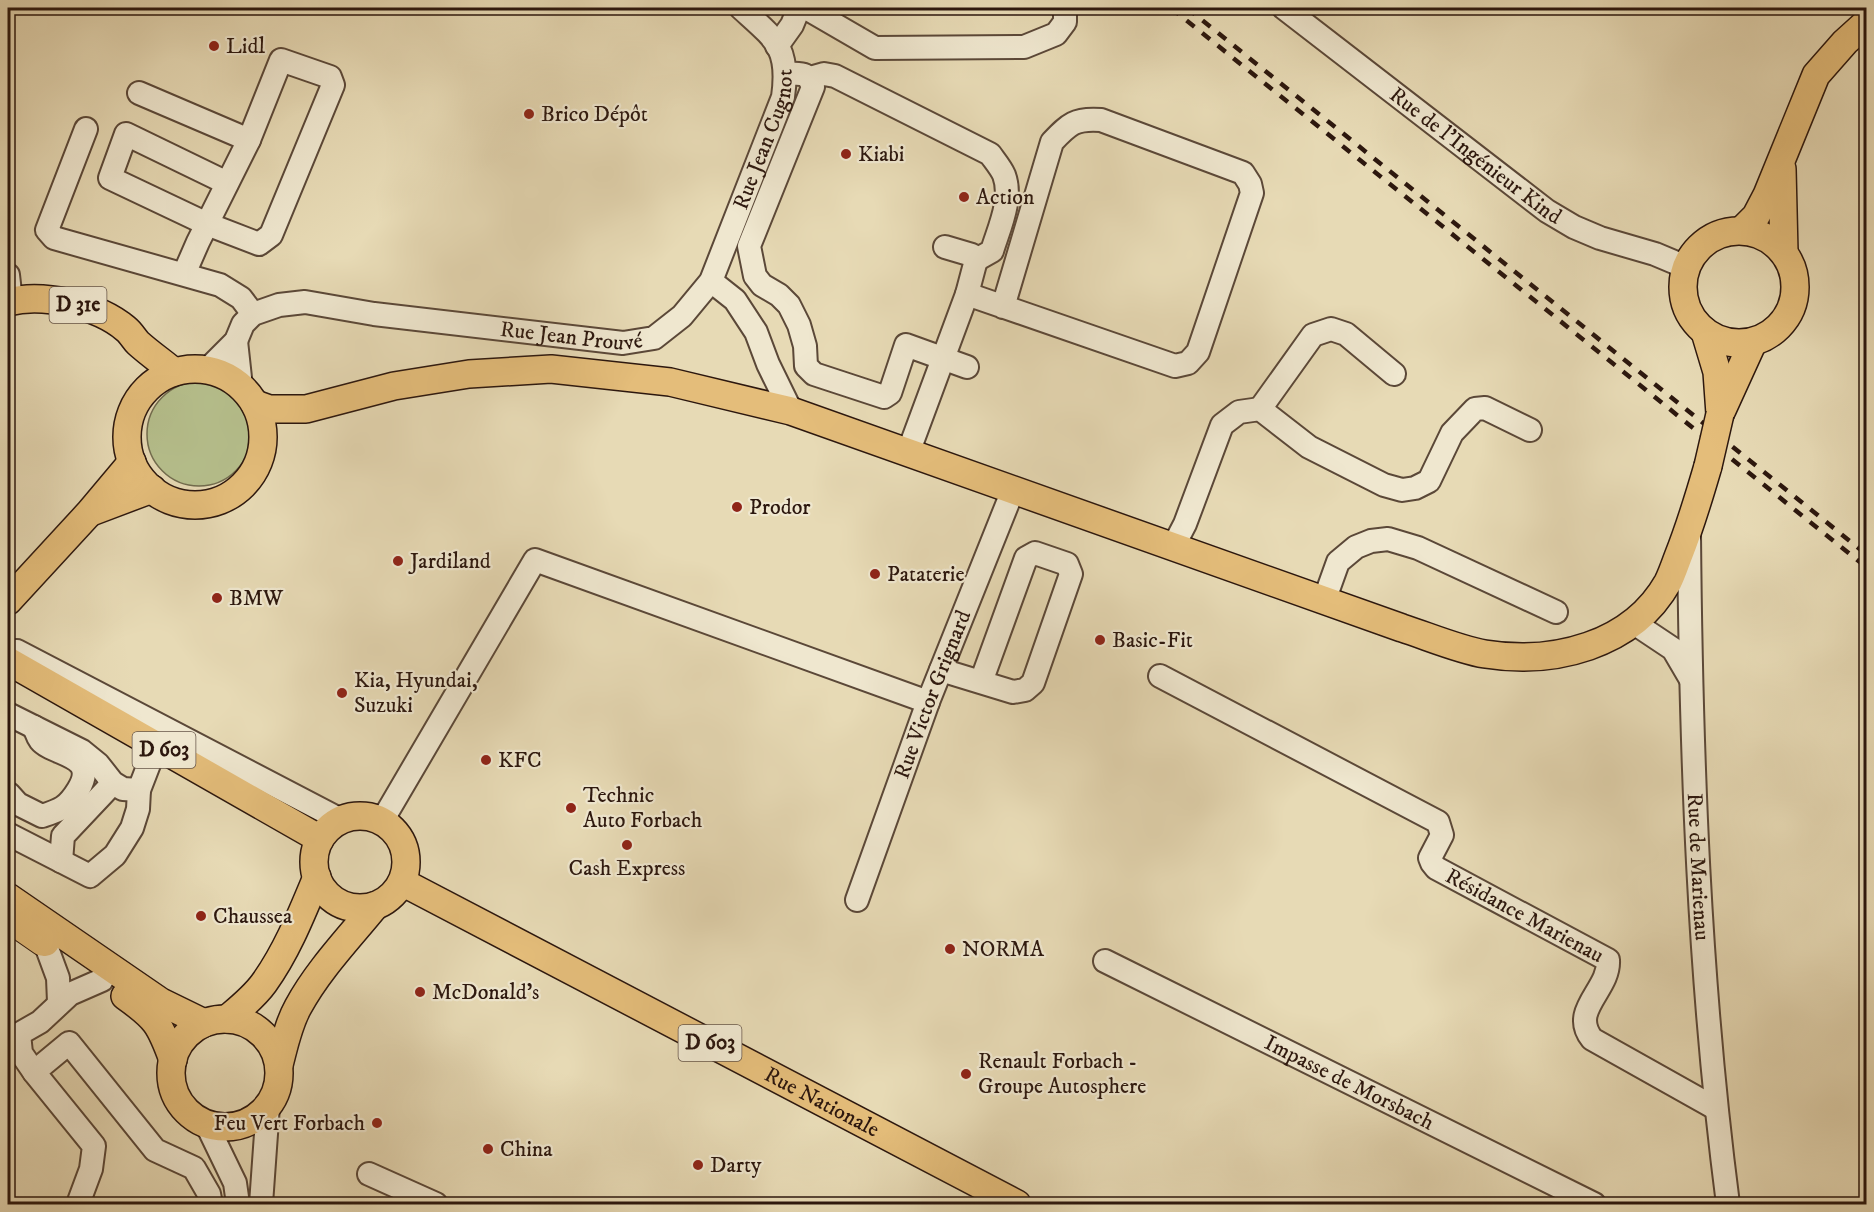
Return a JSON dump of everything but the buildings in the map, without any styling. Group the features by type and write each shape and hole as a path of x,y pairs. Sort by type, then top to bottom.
{"highway":[{"path":"8,915 44,940"}],"main road":[{"path":"1742,230 1756,216 1782,162 1816,75 1845,42 1866,23"},
{"path":"1782,162 1784,252"},
{"path":"1742,230 1758,233 1773,241 1784,252 1793,269 1796,287 1792,306 1784,322 1770,334 1753,342 1737,343 1720,340 1706,332 1693,319 1685,303 1683,285 1686,267 1695,252 1708,239 1724,232 1742,230"},
{"name":"D 31e","path":"9,293 71,303 111,319 127,329 138,343"},
{"path":"1706,332 1717,372 1720,414"},
{"path":"248,395 261,420 263,438 259,460 249,479 233,493 213,502 192,505 170,500 152,489 140,477 132,462 127,444 128,424 134,406 145,390 159,379 174,372 190,369 207,369 225,376 269,410 306,408 404,384 469,374 550,369 670,382 791,411 1402,628 1484,654 1530,656 1560,654 1595,645 1622,632 1644,614 1668,582 1689,529 1708,466 1720,414 1753,342"},
{"path":"138,343 174,372"},
{"path":"138,343 145,390"},
{"path":"263,438 306,408"},
{"path":"8,601 90,512 132,462"},
{"path":"90,512 152,489"},
{"name":"D 603","path":"8,662 320,839"},
{"path":"317,877 289,940 263,985 243,1005 216,1021 190,1032 179,1044 173,1060 174,1090 192,1115 206,1123 223,1127 240,1125 255,1118 268,1106 275,1093 279,1079 279,1065 290,1025 298,1008 317,979 375,906 391,896 402,882 406,865 404,847 395,832 382,821 361,816 341,820 329,828 320,839 314,858 317,877 326,893 340,903 358,908 375,906"},
{"name":"Rue Nationale","path":"402,882 1017,1204"},
{"path":"8,897 162,1002 216,1021 242,1021 255,1028 267,1038 279,1065"},
{"path":"44,940 150,1013 163,1033 173,1060"}],"street":[{"name":"Rue Jean Cugnot","path":"711,281 783,97 786,74 785,64 774,38 741,8"},
{"path":"777,46 792,25 799,8"},
{"path":"806,8 875,48 1024,47 1056,34 1065,22 1065,8"},
{"name":"Rue de l'Ingénieur Kind","path":"1284,8 1547,211 1574,227 1600,238 1655,254 1686,267"},
{"path":"184,274 207,224 249,140 280,60 330,76 333,85 271,235 259,244 207,224 110,178 126,134 227,183"},
{"path":"786,74 805,74 810,78 813,87 749,246 755,276 762,285 779,295 789,305 799,325 805,346 806,366 814,374 884,397 890,393 906,345 967,367"},
{"path":"810,78 824,74 835,76 990,154 1004,175 1007,193 1005,208 992,251 972,277 908,453"},
{"path":"139,93 249,140"},
{"path":"945,247 972,255 972,277 1003,307 1175,366 1188,363 1198,352 1252,193 1250,184 1243,173 1101,120 1085,119 1068,126 1052,142 1003,307"},
{"path":"86,129 47,230 54,238 220,285 241,298 254,314 243,324 237,341 207,369"},
{"path":"748,186 770,195"},
{"path":"711,281 735,300 756,332 768,364 791,411"},
{"name":"Rue Jean Prouvé","path":"254,314 279,305 305,302 374,314 623,343 654,338 682,316 711,281"},
{"path":"1260,409 1313,335 1331,329 1346,334 1394,374"},
{"path":"237,341 248,395"},
{"path":"1173,547 1185,524 1222,425 1239,412 1260,409 1309,447 1384,485 1402,490 1415,488 1429,481 1452,433 1475,410 1485,408 1530,430"},
{"name":"Rue Victor Grignard","path":"857,900 928,702 1013,490"},
{"name":"Rue de Marienau","path":"1689,529 1697,858 1715,1108 1728,1204"},
{"path":"1324,601 1338,562 1356,547 1371,541 1388,539 1418,548 1556,612"},
{"path":"941,670 1013,692 1024,690 1033,683 1071,574 1067,564 1035,553 1026,558 981,682"},
{"path":"382,821 535,560 928,702"},
{"path":"1634,623 1673,649 1691,680"},
{"path":"8,652 16,651 341,820"},
{"name":"Résidance Marienau","path":"1160,676 1438,822 1442,835 1430,858 1436,868 1608,960 1608,970 1583,1019 1586,1032 1592,1039 1715,1108"},
{"path":"8,714 82,751 98,764 113,783 123,789 139,790"},
{"path":"8,793 20,792 45,805 52,812 64,808 75,795 84,777 83,770 73,757 41,741 34,727"},
{"path":"8,834 90,876 115,855 132,828 138,809 139,790 156,746"},
{"path":"61,861 63,836 113,783"},
{"path":"44,940 58,978 59,1002"},
{"name":"Impasse de Morsbach","path":"1105,961 1594,1204"},
{"path":"78,1204 91,1169 94,1146 34,1072 21,1053 13,1033 40,1022 70,994 102,980"},
{"path":"34,1072 69,1043 155,1150 194,1168 209,1194 211,1204"},
{"path":"261,1204 268,1106"},
{"path":"206,1123 235,1183 238,1204"},
{"path":"369,1174 436,1204"}],"green space":[{"path":"199,382 219,386 236,397 247,414 251,434 247,454 236,471 219,482 199,486 179,482 162,471 151,454 147,434 151,414 162,397 179,386"}],"railway":[{"path":"1171,8 1866,567"},
{"path":"1187,8 1866,554"}],"place":[{"name":"Lidl","path":"214,46"},
{"name":"Brico Dépôt","path":"529,114"},
{"name":"Kiabi","path":"846,154"},
{"name":"Action","path":"964,197"},
{"name":"Prodor","path":"737,507"},
{"name":"Jardiland","path":"398,561"},
{"name":"Pataterie","path":"875,574"},
{"name":"BMW","path":"217,598"},
{"name":"Basic-Fit","path":"1100,640"},
{"name":"Kia, Hyundai, Suzuki","path":"342,693"},
{"name":"KFC","path":"486,760"},
{"name":"Technic Auto Forbach","path":"571,808"},
{"name":"Cash Express","path":"627,845"},
{"name":"Chaussea","path":"201,916"},
{"name":"NORMA","path":"950,949"},
{"name":"McDonald's","path":"420,992"},
{"name":"Renault Forbach - Groupe Autosphere","path":"966,1074"},
{"name":"Feu Vert Forbach","path":"377,1123"},
{"name":"China","path":"488,1149"},
{"name":"Darty","path":"698,1165"}]}
